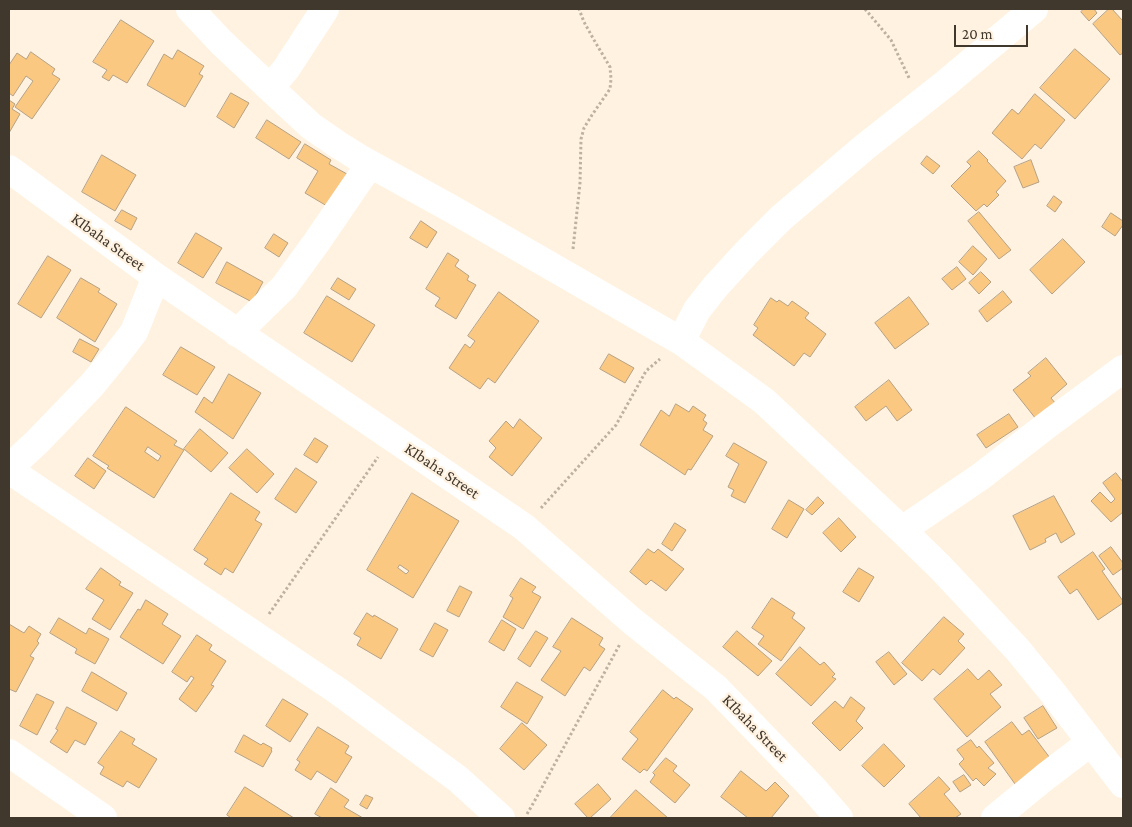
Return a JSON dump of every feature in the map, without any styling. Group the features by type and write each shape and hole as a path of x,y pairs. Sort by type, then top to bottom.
{"street":[{"path":"190,9 221,42 311,126 370,164 681,341 764,401 940,567 1017,649 1123,784"},
{"path":"270,88 286,68 325,9"},
{"path":"681,341 697,310 715,287 781,218 1034,9"},
{"path":"237,333 284,287 370,164"},
{"name":"KIbaha Street","path":"9,169 156,277 524,527 632,622 716,688 812,787 838,818"},
{"path":"156,277 134,332 92,385 9,469 338,691 458,779 501,818"},
{"path":"902,530 980,477 1123,369"},
{"path":"995,818 1091,742"},
{"path":"10,755 102,818"}],"path":[{"path":"569,276 580,190 581,139 584,128 610,89 611,79 610,67 584,22 579,9"},
{"path":"865,9 891,40 920,103"},
{"path":"524,527 616,425 646,371 681,341"},
{"path":"254,635 392,437"},
{"path":"524,818 632,622"}],"building":[{"path":"1084,9 1094,9 1097,13 1089,21 1081,12"},
{"path":"1109,9 1112,9 1123,21 1123,53 1120,55 1093,24"},
{"path":"121,20 154,41 127,83 113,75 109,81 102,77 107,70 93,62"},
{"path":"1075,49 1110,79 1075,119 1040,88"},
{"path":"178,50 204,66 199,74 203,76 185,107 147,85 164,54 172,59"},
{"path":"31,52 55,69 52,74 60,79 32,119 15,107 33,81 26,76 13,96 9,93 9,65 17,53 26,59"},
{"path":"231,93 249,103 234,128 217,117"},
{"path":"1035,94 1065,120 1041,149 1035,144 1022,159 992,133 1012,109 1018,114"},
{"path":"9,100 15,104 12,109 20,114 9,133"},
{"path":"267,120 301,142 289,159 256,138"},
{"path":"305,144 331,160 329,164 347,174 327,206 305,193 318,171 297,158"},
{"path":"979,151 1006,181 996,192 999,195 987,207 984,204 976,211 951,186 971,166 967,162"},
{"path":"102,155 136,175 115,211 82,192"},
{"path":"927,156 940,166 933,174 921,164"},
{"path":"1031,160 1039,182 1023,188 1014,167"},
{"path":"1054,196 1062,202 1055,212 1047,206"},
{"path":"122,210 137,218 131,230 115,221"},
{"path":"979,212 1011,250 999,259 968,221"},
{"path":"1111,213 1123,221 1123,225 1115,236 1102,227"},
{"path":"421,221 437,232 427,248 410,238"},
{"path":"196,233 222,248 203,278 178,263"},
{"path":"274,234 288,243 279,257 265,248"},
{"path":"1063,239 1085,262 1052,294 1030,270"},
{"path":"973,246 987,259 973,275 959,262"},
{"path":"448,253 459,260 455,266 469,276 467,280 476,285 456,319 435,306 440,298 426,289"},
{"path":"48,256 71,270 41,318 18,304"},
{"path":"227,262 263,282 252,302 216,283"},
{"path":"957,267 966,279 952,290 942,279"},
{"path":"981,272 991,282 979,294 969,283"},
{"path":"81,278 100,289 98,292 117,304 95,342 57,318"},
{"path":"338,278 356,289 349,300 331,289"},
{"path":"1003,291 1012,302 987,322 979,311"},
{"path":"499,292 539,321 495,383 488,378 480,389 449,368 465,344 470,348 475,341 468,336"},
{"path":"327,296 375,325 352,362 304,333"},
{"path":"909,297 929,324 895,349 875,323"},
{"path":"771,298 777,302 779,300 788,306 792,301 809,313 805,318 826,334 810,357 804,353 794,366 753,335 758,328 754,325"},
{"path":"80,339 99,349 91,362 73,352"},
{"path":"181,347 215,367 197,395 163,375"},
{"path":"609,354 634,368 625,383 600,369"},
{"path":"1046,358 1067,384 1051,398 1056,404 1036,419 1013,390 1031,376 1028,373"},
{"path":"229,374 261,393 233,439 195,412 204,397 212,403"},
{"path":"889,380 912,410 897,421 886,406 866,421 855,407"},
{"path":"676,404 689,412 693,406 706,415 703,420 707,423 703,430 713,436 691,470 688,469 685,475 640,445 661,410 669,416"},
{"path":"126,407 177,441 174,445 184,450 154,498 107,468 109,466 93,456","holes":["148,447 161,456 158,461 145,452"]},
{"path":"1009,414 1018,427 986,448 977,435"},
{"path":"520,419 542,438 512,476 489,457 496,448 489,441 506,421 513,428"},
{"path":"200,429 228,453 211,472 184,449"},
{"path":"315,438 328,446 317,463 304,455"},
{"path":"734,443 767,462 745,503 731,496 734,490 728,487 739,464 726,456"},
{"path":"247,449 274,474 257,493 229,468"},
{"path":"88,458 106,471 94,489 75,476"},
{"path":"296,468 317,482 296,513 275,499"},
{"path":"1116,473 1123,482 1123,512 1111,522 1091,501 1100,492 1111,503 1115,499 1103,483"},
{"path":"231,493 260,512 255,520 262,524 233,573 225,568 221,575 204,564 208,559 194,550"},
{"path":"412,493 459,521 413,598 367,570","holes":["400,565 409,571 406,574 398,568"]},
{"path":"1054,496 1075,534 1061,543 1056,533 1045,539 1046,542 1030,550 1013,516"},
{"path":"818,497 824,503 812,515 806,510"},
{"path":"789,500 804,509 787,538 772,529"},
{"path":"839,518 856,537 841,552 823,533"},
{"path":"675,523 686,530 672,551 662,544"},
{"path":"1111,547 1123,563 1123,568 1113,575 1099,556"},
{"path":"648,549 654,553 658,549 684,569 666,591 651,580 646,585 630,572"},
{"path":"1093,552 1105,569 1102,571 1123,601 1123,603 1098,620 1077,589 1070,594 1058,577"},
{"path":"101,568 121,582 119,585 133,593 110,630 92,619 104,600 86,589"},
{"path":"859,568 874,577 859,602 843,592"},
{"path":"521,578 536,587 532,592 541,597 523,629 503,617 513,598 510,596"},
{"path":"460,586 472,592 459,617 447,611"},
{"path":"772,598 795,613 792,618 805,628 781,661 758,644 764,636 752,628"},
{"path":"146,600 168,614 162,624 181,636 163,664 120,637"},
{"path":"367,613 398,629 381,659 357,645 361,638 354,634"},
{"path":"944,617 964,634 958,641 965,648 940,675 933,669 922,681 902,663"},
{"path":"59,618 86,634 89,628 109,639 95,664 75,653 77,649 50,633"},
{"path":"572,618 603,638 599,645 605,649 590,671 584,667 565,696 541,680 561,651 553,647"},
{"path":"502,620 516,629 504,651 489,642"},
{"path":"435,623 448,630 433,657 420,650"},
{"path":"9,624 24,633 29,626 41,634 37,641 39,643 30,656 34,658 16,692 9,689"},
{"path":"536,631 548,638 530,667 518,659"},
{"path":"737,631 772,661 758,676 723,647"},
{"path":"197,635 212,645 209,650 226,661 211,685 214,686 196,712 179,699 194,678 191,676 187,682 172,672"},
{"path":"800,647 820,665 824,662 835,674 832,677 836,679 811,706 776,674"},
{"path":"889,652 907,674 894,685 876,662"},
{"path":"968,669 978,680 989,670 1002,685 990,694 1001,707 967,737 934,699"},
{"path":"92,672 127,693 117,711 82,691"},
{"path":"517,682 543,697 527,724 501,707"},
{"path":"663,690 674,699 676,697 693,709 647,771 644,769 640,773 622,759 638,739 630,732"},
{"path":"37,694 54,702 37,735 20,726"},
{"path":"851,697 865,708 856,721 863,728 840,751 812,723 835,701 843,708"},
{"path":"283,699 308,714 290,742 266,726"},
{"path":"1043,706 1057,728 1038,739 1024,718"},
{"path":"67,707 97,723 85,745 75,740 67,753 50,742 58,730 56,729"},
{"path":"1012,722 1022,735 1029,730 1050,758 1015,784 985,742"},
{"path":"522,723 547,745 524,770 500,749"},
{"path":"318,727 349,746 345,753 352,757 336,783 317,771 311,780 295,770 300,762 297,760"},
{"path":"121,731 135,739 132,744 157,759 139,788 127,781 123,787 100,774 104,767 98,763"},
{"path":"244,735 261,745 263,743 272,748 263,767 235,752"},
{"path":"971,740 994,763 988,768 996,774 984,786 976,778 973,781 959,764 964,759 957,750"},
{"path":"884,744 905,766 884,787 862,766"},
{"path":"666,758 677,766 673,771 690,785 675,803 650,782 655,775 653,773"},
{"path":"741,771 766,791 775,782 789,796 771,818 748,818 721,797"},
{"path":"964,775 971,785 960,792 953,782"},
{"path":"939,777 950,789 944,794 961,814 955,818 921,818 909,804"},
{"path":"598,784 611,799 588,818 575,804"},
{"path":"245,787 294,818 231,818 227,815"},
{"path":"331,788 349,800 344,807 363,818 322,818 315,814"},
{"path":"636,790 668,818 610,818"},
{"path":"366,795 373,798 367,809 360,805"}]}
